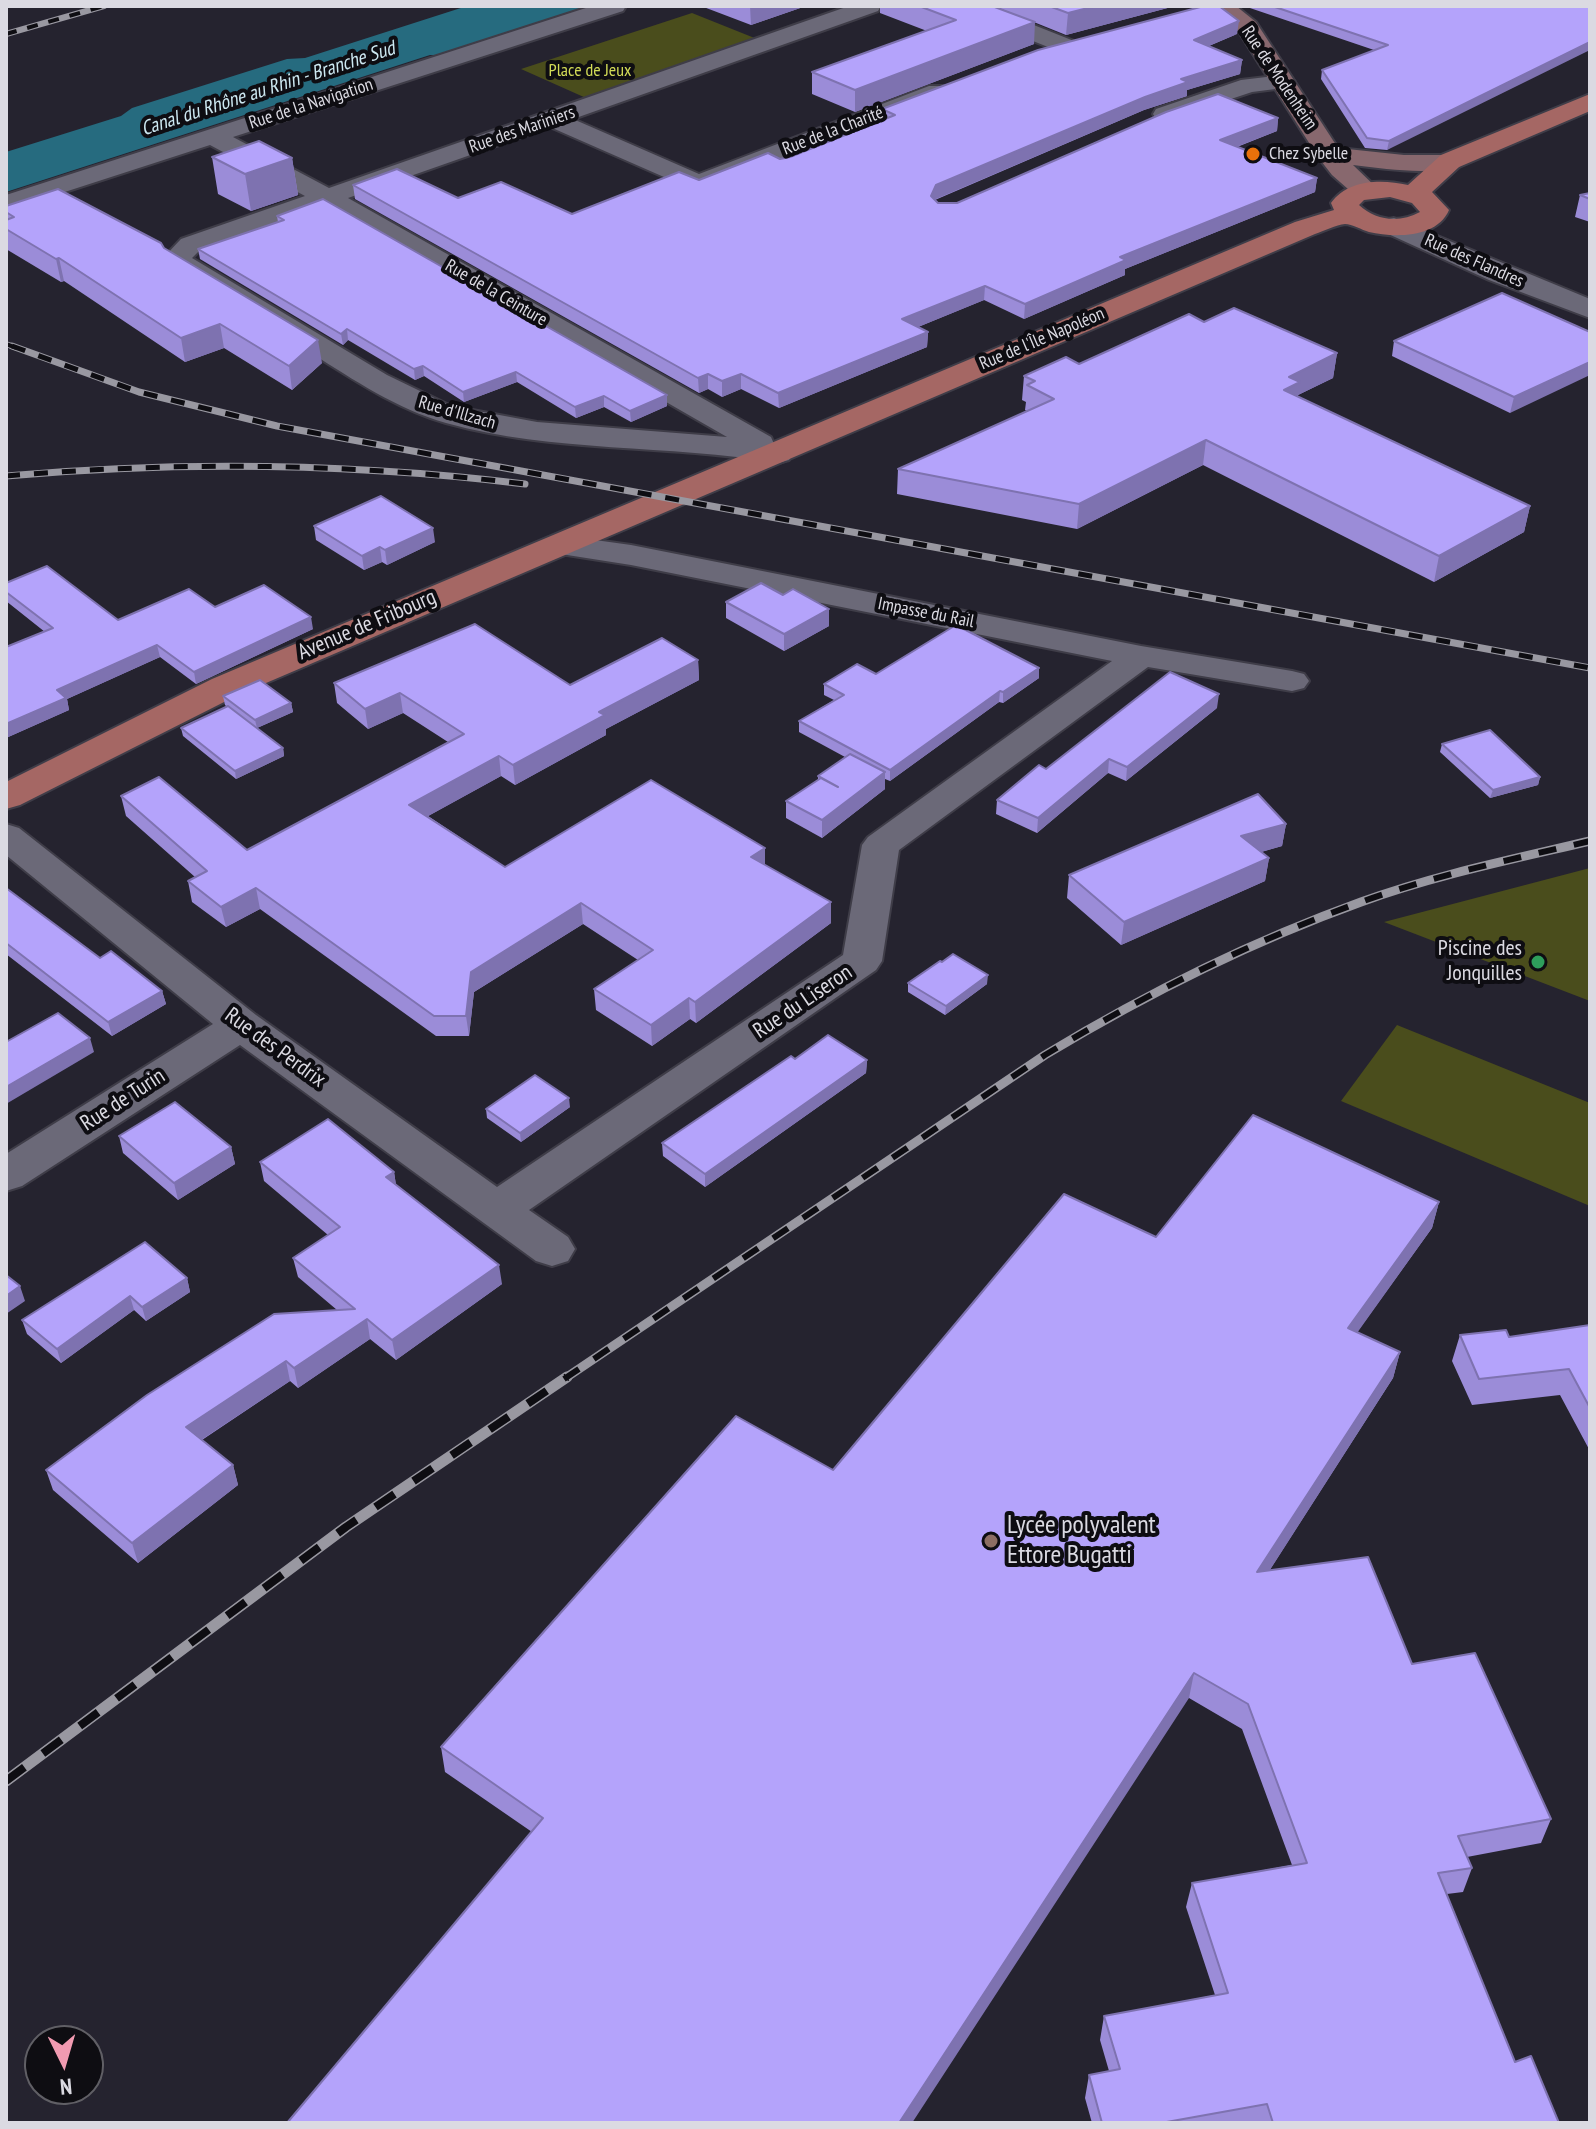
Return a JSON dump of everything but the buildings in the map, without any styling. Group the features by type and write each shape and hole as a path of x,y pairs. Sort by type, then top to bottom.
{"main road":[{"name":"Rue de Modenheim","path":"1211,7 1248,27 1341,169 1358,202"},
{"path":"1414,194 1450,161 1590,102"},
{"name":"Rue de Modenheim","path":"1331,155 1404,163 1450,161"},
{"path":"1390,189 1414,194 1431,203 1435,210 1432,217 1418,224 1394,226 1369,222 1358,202 1390,189"},
{"name":"Rue de l'Île Napoléon","path":"737,471 1358,202"},
{"name":"Avenue de Fribourg","path":"6,797 225,687 737,471"}],"street":[{"name":"Rue de la Navigation","path":"6,203 615,6"},
{"name":"Rue des Mariniers","path":"178,256 190,245 870,6"},
{"path":"966,6 1066,46"},
{"path":"1028,55 1094,38"},
{"path":"1140,124 1249,85 1283,82"},
{"name":"Rue de la Charité","path":"553,119 698,183 955,84"},
{"name":"Rue de la Ceinture","path":"212,136 327,197 778,454"},
{"name":"Rue des Flandres","path":"1432,217 1482,252 1554,294"},
{"name":"Rue des Flandres","path":"1394,226 1499,274 1590,309"},
{"name":"Rue d'Illzach","path":"178,256 180,262 393,390 433,410 528,430 729,445 778,454"},
{"name":"Impasse du Rail","path":"559,545 631,555 1141,656 1292,681"},
{"name":"Rue du Liseron","path":"499,1208 862,961 881,845 1141,656"},
{"name":"Rue des Perdrix","path":"6,836 241,1025 552,1249"},
{"name":"Rue de Turin","path":"6,1175 241,1025"}],"green space":[{"name":"Place de Jeux","path":"692,13 757,39 586,98 521,69"},
{"name":"Piscine des Jonquilles","path":"1590,868 1590,1001 1384,922"},
{"path":"1397,1025 1590,1103 1590,1206 1341,1101"}],"water":[{"name":"Canal du Rhône au Rhin - Branche Sud","path":"467,6 590,6 446,55 430,55 6,192 6,152 121,116 132,108 287,59 305,58"}],"railway":[{"path":"6,34 104,6"},
{"path":"6,344 17,348"},
{"path":"12,346 139,392 277,426 1590,668"},
{"path":"6,476 136,468 266,466 395,472 525,484"},
{"path":"564,1379 1045,1055 1160,990 1279,934 1389,892 1590,841"},
{"path":"6,1781 346,1527 567,1377"}],"place":[{"name":"Chez Sybelle","path":"1253,154"},
{"name":"Piscine des Jonquilles","path":"1538,962"},
{"name":"Lycée polyvalent Ettore Bugatti","path":"991,1541"}]}
